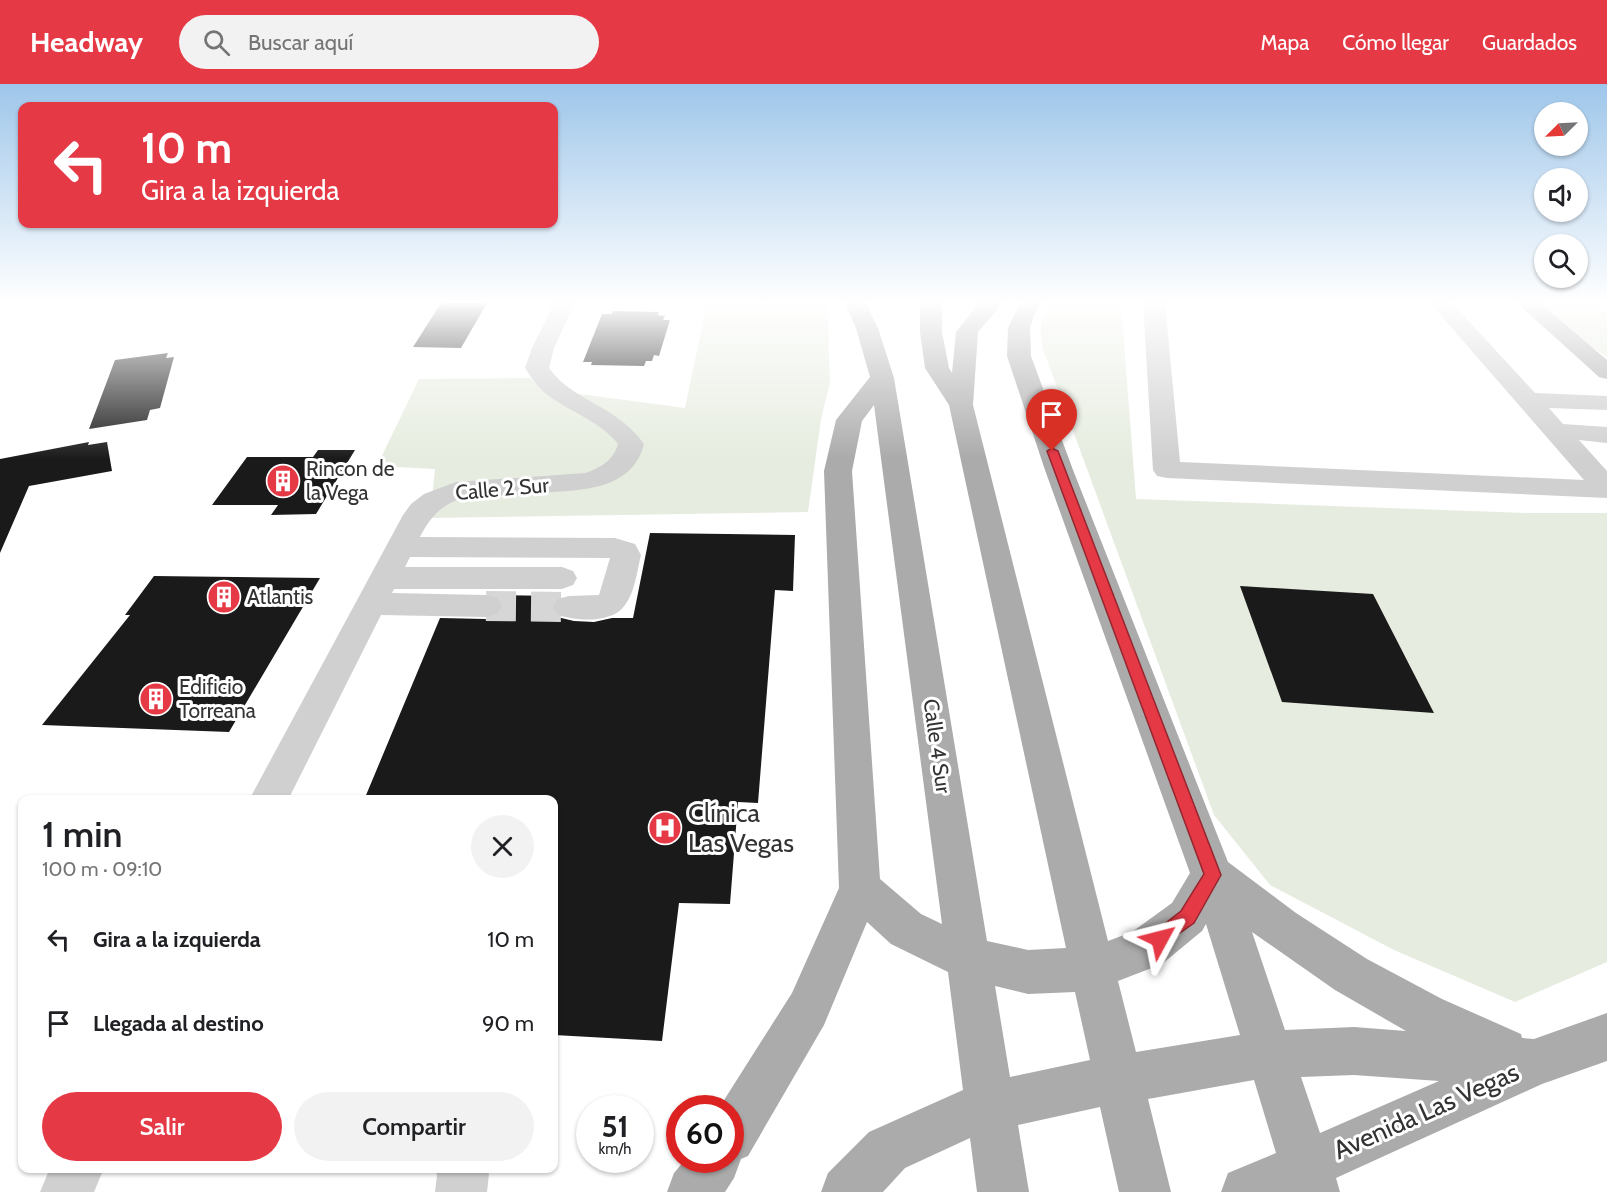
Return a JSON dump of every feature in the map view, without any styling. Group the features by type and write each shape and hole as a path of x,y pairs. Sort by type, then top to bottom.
{"main road":[{"name":"Calle 4 Sur","path":"875,355 882,378 1003,1192"},
{"path":"935,355 937,368 961,405"},
{"path":"965,355 961,405 1145,1192"},
{"path":"1018,355 1059,470 1212,875 1311,1183"},
{"path":"1587,355 1607,372"},
{"path":"744,1115 808,1009 860,888 838,471 849,420 882,378"},
{"path":"860,888 906,929 964,957 1028,972 1091,969 1146,950 1187,917 1212,875"},
{"path":"1212,875 1270,922 1328,962 1383,995 1461,1035 1534,1063"},
{"name":"Avenida Las Vegas","path":"1248,1192 1311,1183 1534,1063 1607,1036"},
{"path":"847,1192 887,1150 972,1111 1080,1086 1269,1054 1354,1051 1534,1063"},
{"path":"693,1192 707,1173"}],"street":[{"name":"Calle 2 Sur","path":"271,795 417,515 426,505 441,496 456,491 573,484 606,475 621,465 629,454 631,444 624,431 611,420 555,389 542,378 537,368 541,355"},
{"path":"1158,355 1167,470 1607,488"},
{"path":"1486,355 1607,488"},
{"path":"1527,400 1607,403"},
{"path":"1556,431 1607,435"},
{"path":"378,591 565,592 597,608 610,603 614,598 626,555 624,550 615,548 401,547"},
{"path":"378,591 486,606"},
{"path":"66,1192 76,1173"},
{"path":"461,1192 462,1173"}],"shaded area":[{"path":"696,355 829,355 830,382 821,419 808,512 430,518 435,469 377,466 419,379 530,378 542,389 685,408"},
{"path":"1045,355 1125,355 1136,499 1527,513 1607,513 1607,962 1515,1002 1394,950 1270,885 1214,815"}],"building":[{"path":"155,355 167,355 166,358 174,357 160,408 150,410 147,420 89,429 115,360"},
{"path":"586,355 659,355 654,355 652,361 646,361 644,366 591,365 592,362 583,362"},
{"path":"89,442 88,445 107,442 112,471 29,486 0,553 0,459"},
{"name":"Rincon de la Vega","path":"318,450 355,450 316,514 271,515 278,505 212,505 247,457 313,457"},
{"name":"Clínica Las Vegas","path":"650,533 795,535 793,591 775,590 758,803 738,802 730,904 679,903 662,1041 558,1035 558,795 366,795 440,618 486,619 498,616 504,605 496,595 559,596 551,608 557,617 574,621 594,622 612,618 633,618"},
{"path":"154,576 320,578 229,732 42,725 130,615 125,615"},
{"path":"1240,586 1373,594 1434,713 1282,702"}],"tunnel":[{"path":"486,606 569,607"}],"place":[{"name":"Rincon de la Vega","path":"283,481"},
{"name":"Atlantis","path":"224,597"},
{"name":"Edificio Torreana","path":"156,699"},
{"name":"Clínica Las Vegas","path":"665,828"}],"route":[{"path":"1052,451 1212,875 1187,917 1160,939"}]}
